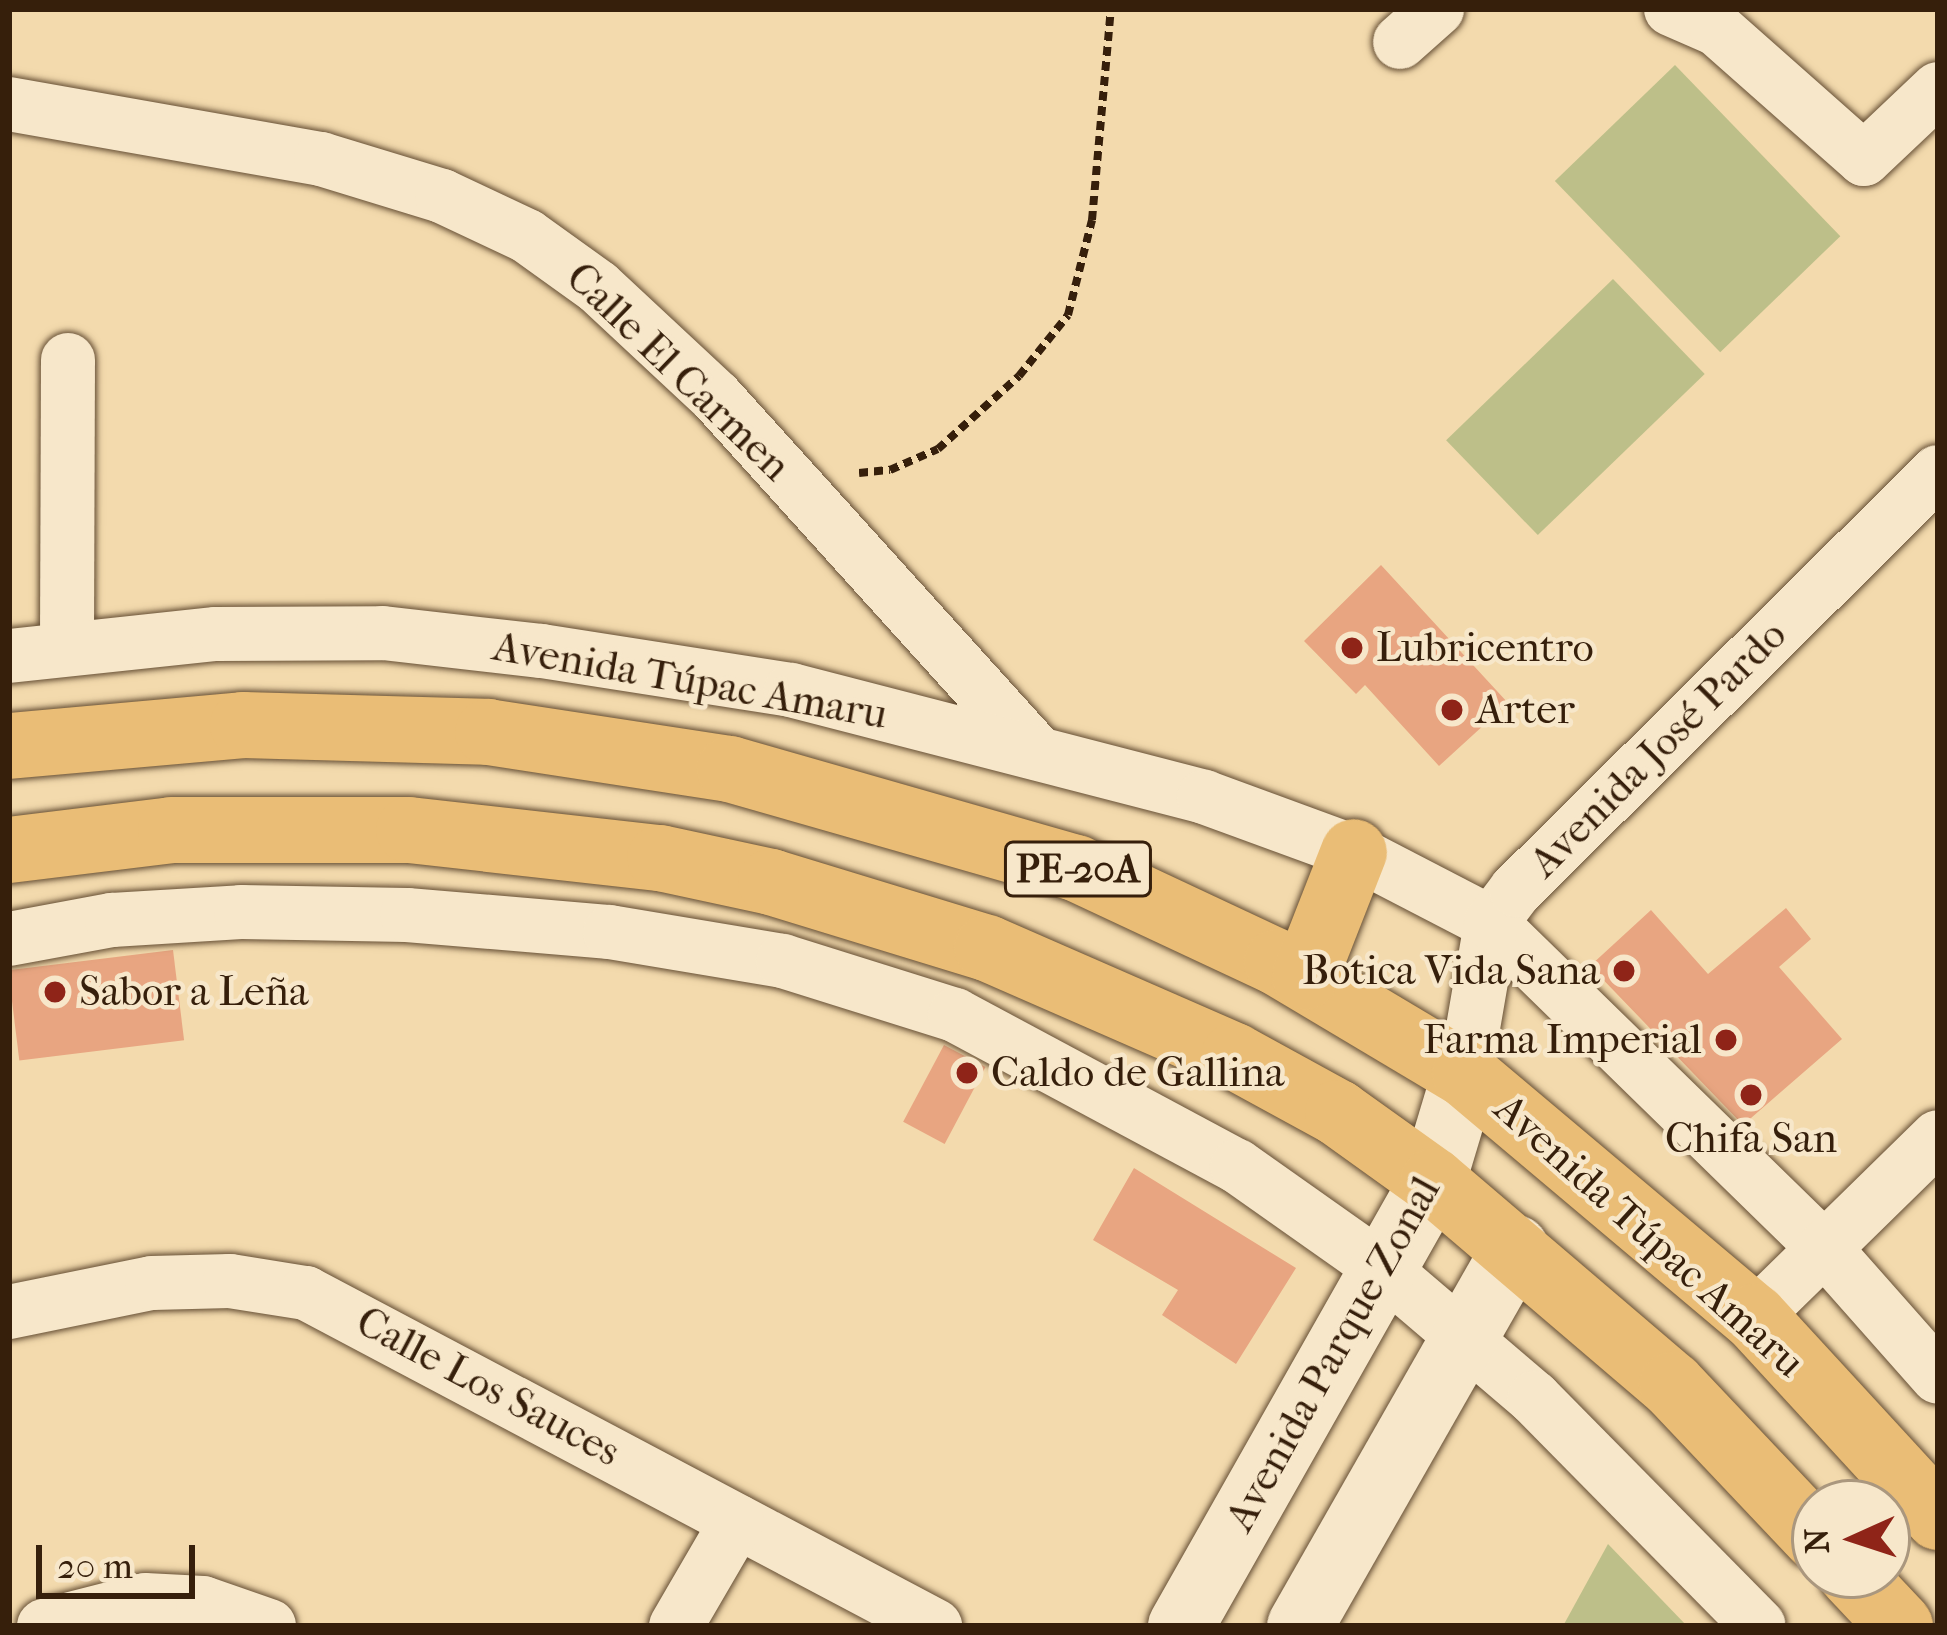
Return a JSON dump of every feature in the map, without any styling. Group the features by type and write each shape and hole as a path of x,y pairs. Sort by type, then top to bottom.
{"highway":[{"name":"Avenida Túpac Amaru","path":"9,746 243,725 488,732 608,747 730,769 968,832 1183,913 1305,977 1465,1074 1754,1317 1938,1516"},
{"name":"PE-20A","path":"9,850 292,824 559,846 771,882 987,947 1118,1000 1338,1113 1433,1180 1516,1248 1672,1385 1791,1511"},
{"path":"1305,977 1354,852"},
{"path":"1875,1599 1900,1626"}],"main road":[{"name":"Avenida Parque Zonal","path":"1181,1626 1433,1180 1465,1074"},
{"path":"1300,1626 1516,1248"}],"street":[{"path":"1670,9 1717,28 1864,159 1938,88"},
{"name":"Calle El Carmen","path":"9,104 321,159 442,196 527,236 615,302 789,477 1038,753"},
{"path":"68,360 68,644"},
{"name":"Avenida José Pardo","path":"1491,923 1938,472"},
{"name":"Avenida Túpac Amaru","path":"9,656 68,644 216,634 406,635 790,690 1204,796 1354,852 1491,923 1824,1248 1938,1376"},
{"path":"9,939 112,920 241,912 406,915 610,932 783,961 956,1015 1086,1078 1237,1166 1383,1269 1464,1338 1759,1626"},
{"path":"1465,1074 1491,923"},
{"path":"1754,1317 1938,1136"},
{"name":"Calle Los Sauces","path":"9,1312 152,1282 230,1281 306,1293 934,1626"},
{"path":"676,1626 737,1520"},
{"path":"44,1626 145,1600 203,1604 269,1626"}],"path":[{"path":"789,477 890,470 938,449 1019,376 1067,315 1092,220 1111,9"}],"green space":[{"path":"1675,65 1840,236 1720,352 1555,181"},
{"path":"1613,279 1705,374 1538,535 1446,440"},
{"path":"1608,1544 1687,1626 1563,1626"}],"building":[{"path":"1381,565 1508,703 1439,766 1365,685 1356,694 1304,641"},
{"path":"1786,908 1811,939 1779,967 1842,1039 1743,1125 1590,966 1651,910 1708,974"},
{"path":"173,950 184,1040 19,1061 9,970"},
{"path":"944,1045 985,1067 945,1144 903,1122"},
{"path":"1134,1168 1296,1268 1236,1364 1162,1315 1178,1290 1093,1240"}],"place":[{"name":"Lubricentro","path":"1352,648"},
{"name":"Arter","path":"1452,710"},
{"name":"Botica Vida Sana","path":"1624,971"},
{"name":"Sabor a Leña","path":"55,992"},
{"name":"Farma Imperial","path":"1726,1040"},
{"name":"Caldo de Gallina","path":"967,1073"},
{"name":"Chifa San","path":"1751,1095"}]}
